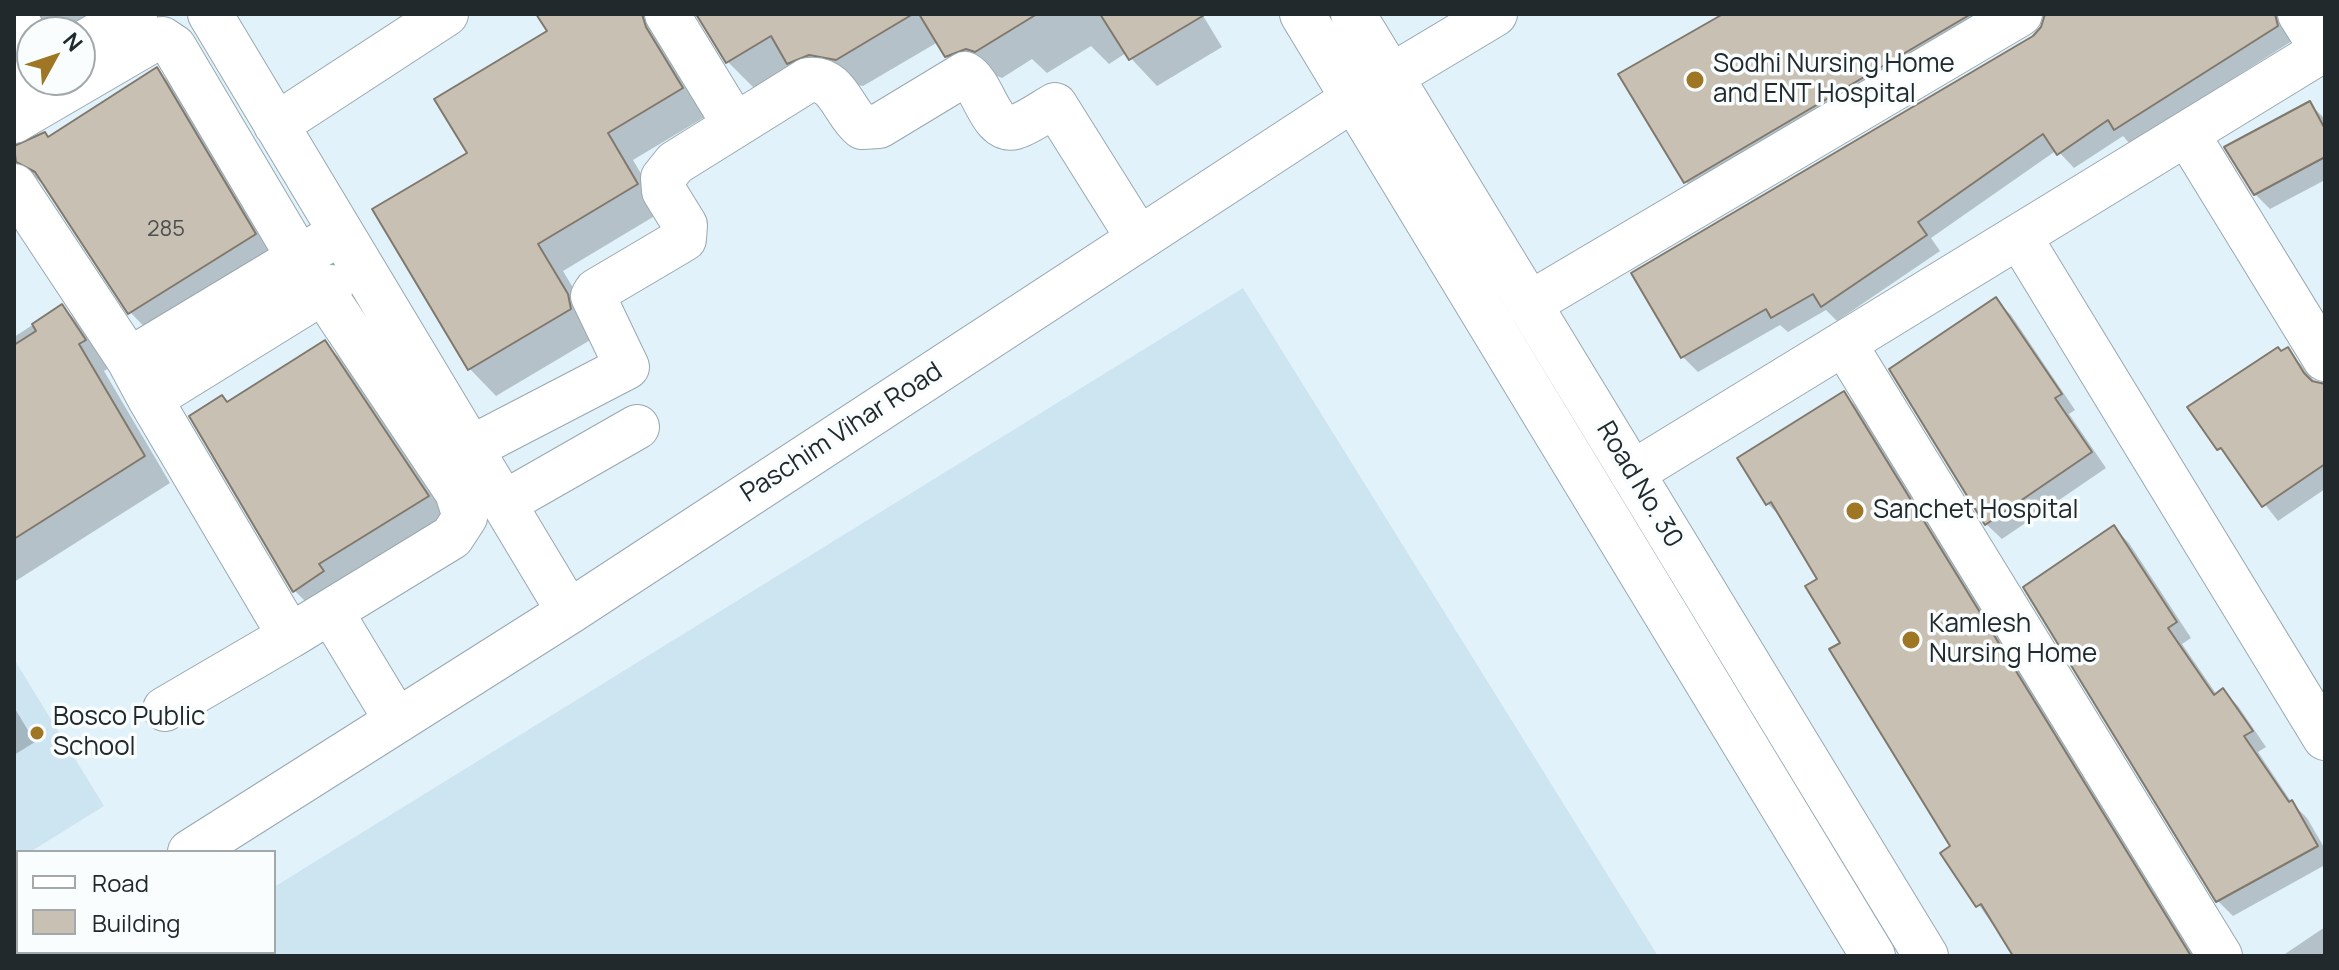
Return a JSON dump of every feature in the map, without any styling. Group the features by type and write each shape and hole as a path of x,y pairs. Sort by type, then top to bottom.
{"street":[{"path":"96,36 135,14"},
{"path":"210,14 569,612"},
{"path":"276,125 446,14"},
{"path":"667,14 735,125"},
{"name":"Road No. 30","path":"1302,14 1873,956"},
{"name":"Road No. 30","path":"1353,14 1926,956"},
{"name":"Paschim Vihar Road","path":"193,850 569,612 1353,99 1495,14"},
{"path":"1529,304 2020,14"},
{"path":"1632,473 2324,52 2300,14"},
{"path":"14,121 153,40 162,39 174,47 317,279 457,492 465,517 452,537 165,709"},
{"path":"471,448 627,367 627,361 593,296 596,291 684,239 685,225 664,191 663,178 675,163 808,80 816,79 832,87 857,124 879,126 965,74 972,78 996,120 1004,127 1014,127 1055,105 1139,239"},
{"path":"2187,134 2325,359"},
{"path":"14,186 129,360 290,636"},
{"path":"150,399 317,279 341,233"},
{"path":"2020,238 2325,738"},
{"path":"129,360 317,279"},
{"path":"1845,345 2220,956"},
{"path":"504,503 637,427"},
{"path":"331,612 397,721"}],"shaded area":[{"path":"1243,288 1658,956 162,956 276,954 276,886"},
{"name":"Bosco Public School","path":"14,659 104,806 33,850 16,850 14,862"}],"building":[{"path":"536,14 642,14 646,27 683,88 608,133 638,184 538,244 568,294 571,309 468,370 372,209 467,153 434,99 547,31"},
{"path":"696,14 913,14 836,60 809,55 787,64 771,36 726,63"},
{"path":"919,14 1037,14 975,52 966,49 945,57"},
{"path":"1100,14 1206,14 1129,60"},
{"path":"1723,14 1971,14 1684,183 1618,74"},
{"path":"2045,14 2275,14 2278,26 2114,130 2108,120 2057,155 2043,134 1918,222 1927,235 1821,307 1813,294 1771,318 1766,309 1681,358 1631,273 2033,36 2041,27"},
{"path":"157,67 256,234 128,314 35,172 16,162 14,146 45,132 48,137"},
{"path":"2310,101 2325,129 2325,157 2254,195 2224,147"},
{"path":"1996,297 2062,394 2055,398 2092,452 1985,525 1889,369"},
{"path":"62,304 86,340 79,344 145,456 14,539 14,345 36,331 32,324"},
{"path":"325,340 429,496 319,564 324,571 293,592 189,416 222,395 227,402"},
{"path":"2278,347 2281,351 2288,347 2312,381 2325,384 2325,464 2262,507 2221,448 2217,450 2187,407"},
{"path":"1844,391 2191,956 2013,956 1981,904 1976,907 1940,853 1950,846 1829,649 1840,643 1805,586 1817,579 1771,502 1766,505 1737,458"},
{"path":"2114,525 2177,622 2168,628 2214,695 2223,688 2253,731 2244,736 2289,802 2292,800 2318,846 2216,902 2023,587"}],"place":[{"name":"Sodhi Nursing Home and ENT Hospital","path":"1695,80"},
{"name":"Sanchet Hospital","path":"1855,511"},
{"name":"Kamlesh Nursing Home","path":"1911,640"},
{"name":"Bosco Public School","path":"37,733"}]}
